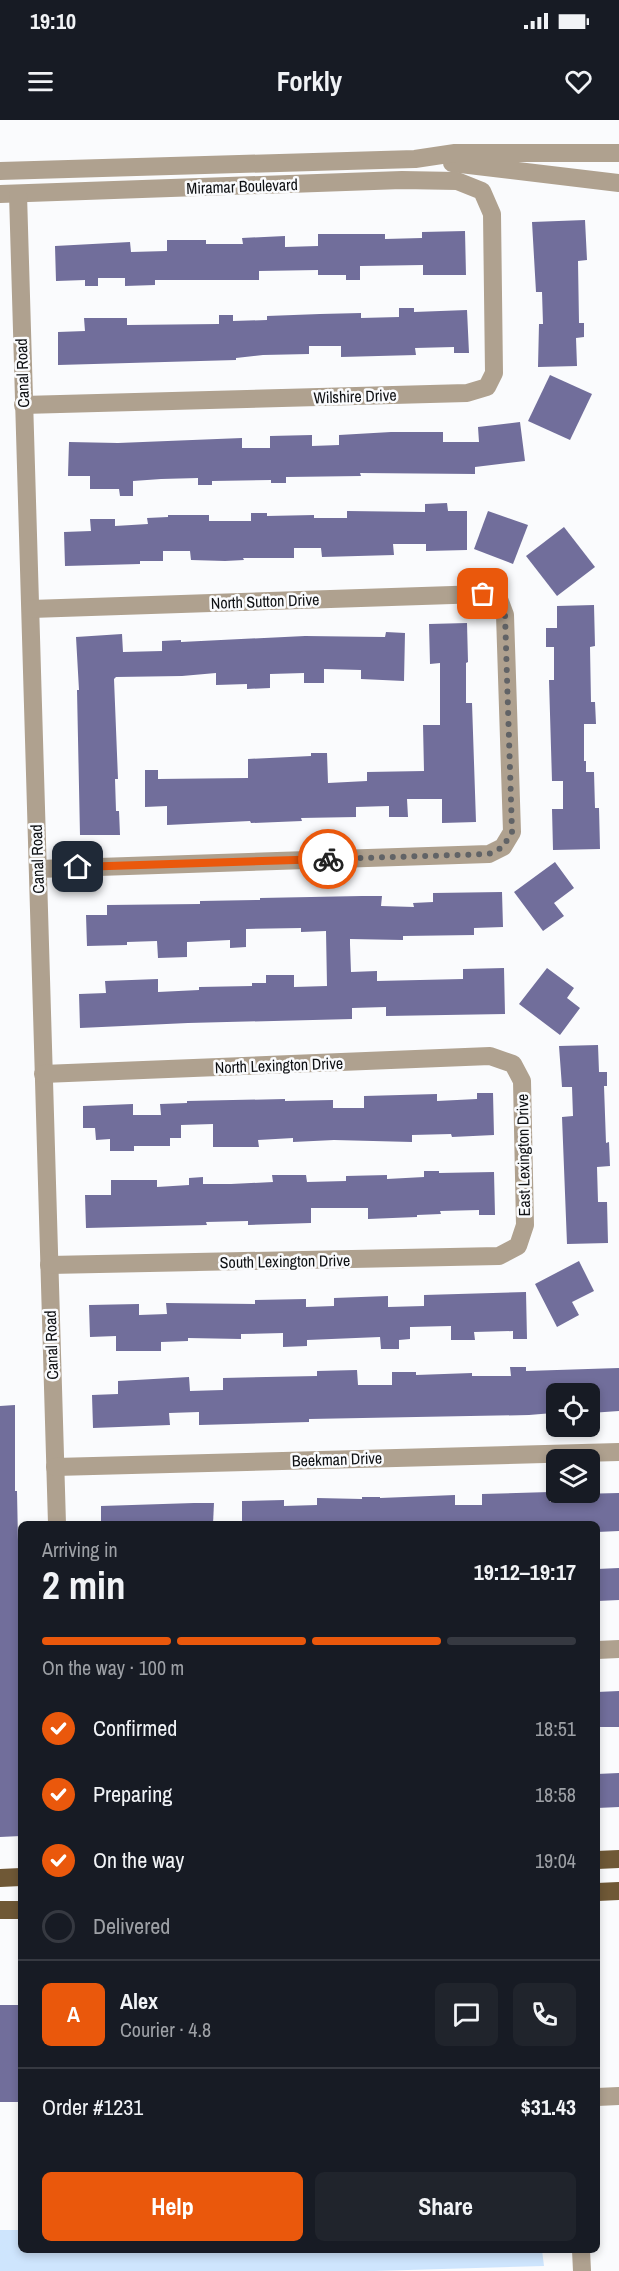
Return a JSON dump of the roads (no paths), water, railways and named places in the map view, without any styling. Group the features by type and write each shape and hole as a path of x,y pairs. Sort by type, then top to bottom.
{"main road":[{"path":"600,1860 619,1859"},
{"path":"0,1878 18,1877"},
{"path":"600,1892 619,1892"},
{"path":"0,1910 18,1910"}],"street":[{"name":"Miramar Boulevard","path":"0,171 415,159 456,153 619,153"},
{"name":"Miramar Boulevard","path":"415,159 619,183"},
{"name":"Miramar Boulevard","path":"9,194 402,180 457,181 482,191"},
{"name":"Wilshire Drive","path":"23,405 467,393 487,387 494,373 492,214 482,191"},
{"name":"Canal Road","path":"9,194 23,405 31,609 57,1521"},
{"name":"North Sutton Drive","path":"31,609 483,594 499,599 505,615 512,832 503,847 489,854 38,868"},
{"name":"North Lexington Drive","path":"44,1074 490,1056 513,1064"},
{"name":"East Lexington Drive","path":"513,1064 522,1081 525,1225 518,1246"},
{"name":"South Lexington Drive","path":"49,1265 500,1256 518,1246"},
{"name":"Beekman Drive","path":"54,1467 619,1452"},
{"path":"600,1650 619,1649"},
{"path":"600,2097 619,2096"},
{"path":"581,2253 582,2271"}],"water":[{"path":"0,2230 18,2230 18,2253 542,2253 544,2266 374,2271 0,2271"}]}
